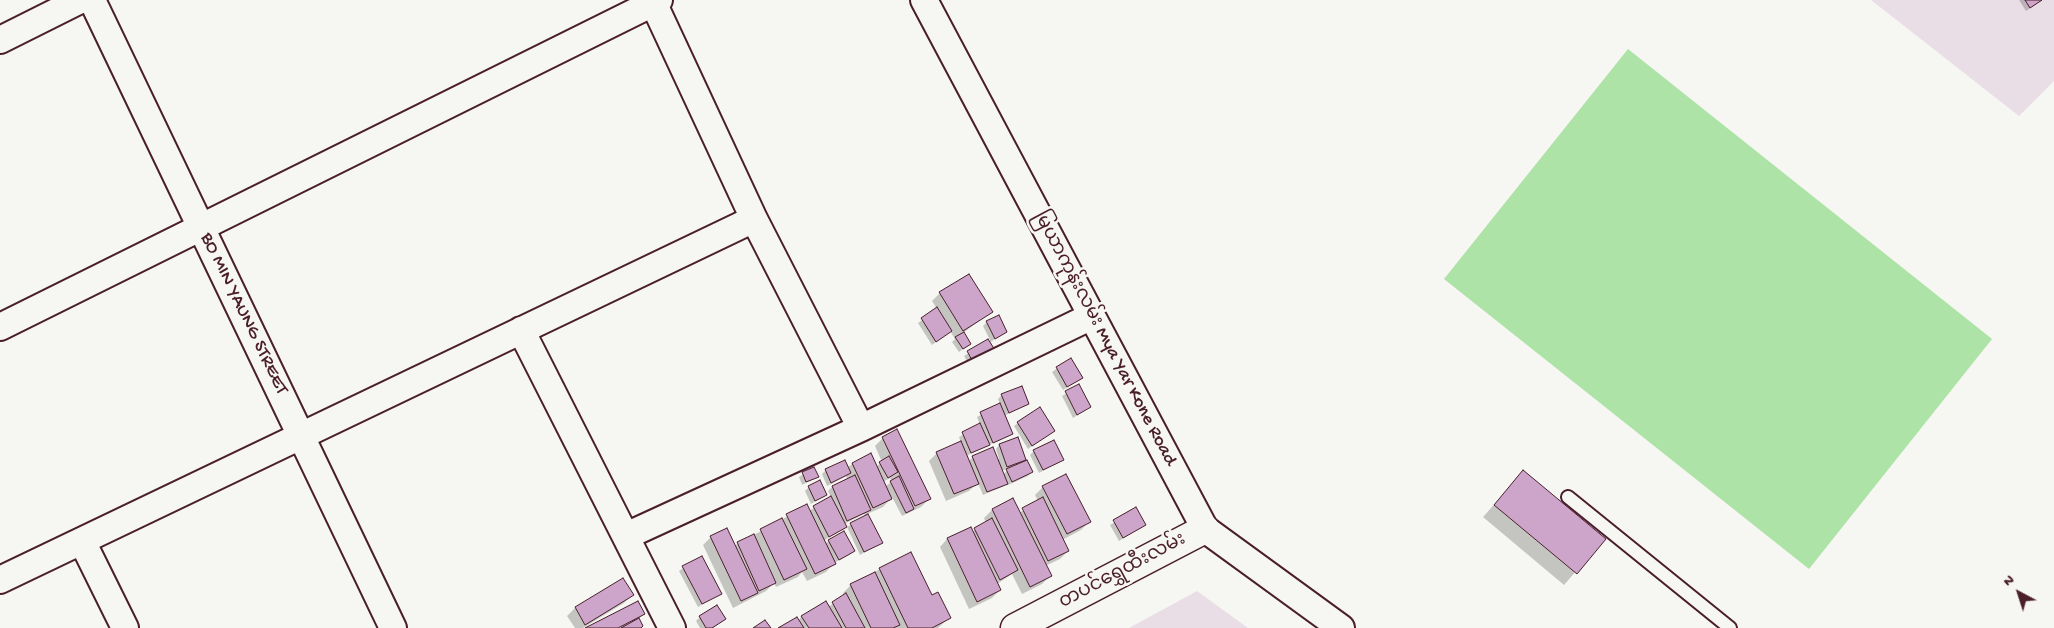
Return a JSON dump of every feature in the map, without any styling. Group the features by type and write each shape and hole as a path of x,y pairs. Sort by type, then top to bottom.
{"street":[{"path":"0,40 80,0"},
{"name":"BO MIN YAUNG STREET","path":"92,0 393,628"},
{"name":"မြယာကုန်းလမ်း Mya Yar Kone Road","path":"924,0 1205,529 1341,628"},
{"path":"0,327 202,229 655,1 754,219 861,428"},
{"path":"0,580 754,219"},
{"path":"626,536 861,428 1092,316"},
{"path":"521,330 672,628"},
{"name":"တပင်ရွှေထီးလမ်း","path":"1015,628 1205,529"},
{"path":"82,541 125,628"}],"lane":[{"path":"1568,497 1730,628"}],"shaded area":[{"path":"1871,0 2054,0 2054,81 2019,116"},
{"path":"1197,591 1248,628 1129,628"}],"green space":[{"path":"1628,49 1992,339 1809,569 1444,279"}],"building":[{"path":"2025,0 2042,0 2030,8"},
{"path":"969,274 993,312 963,331 939,292"},
{"path":"937,307 952,331 936,342 921,318"},
{"path":"999,315 1007,332 995,339 986,321"},
{"path":"964,332 971,344 963,349 955,337"},
{"path":"988,339 995,350 973,362 967,351"},
{"path":"1071,358 1083,378 1067,387 1056,367"},
{"path":"1079,384 1091,407 1077,415 1065,391"},
{"path":"1022,386 1029,404 1009,413 1001,394"},
{"path":"1000,403 1013,434 993,443 980,412"},
{"path":"1040,407 1055,431 1032,446 1017,422"},
{"path":"980,423 990,445 971,453 962,432"},
{"path":"897,429 931,499 915,506 882,437"},
{"path":"1018,437 1026,460 1007,467 999,444"},
{"path":"1054,440 1064,460 1043,470 1033,450"},
{"path":"961,441 979,484 954,494 936,452"},
{"path":"993,447 1008,484 987,492 972,456"},
{"path":"871,453 892,499 873,508 852,463"},
{"path":"889,456 898,472 888,478 879,462"},
{"path":"845,460 851,473 831,483 825,469"},
{"path":"1027,460 1033,472 1012,482 1006,469"},
{"path":"814,467 819,477 806,482 802,472"},
{"path":"1523,470 1606,539 1577,574 1494,505"},
{"path":"1066,474 1091,522 1067,534 1042,486"},
{"path":"855,475 871,510 847,521 832,486"},
{"path":"899,476 914,509 906,513 890,481"},
{"path":"820,480 827,495 815,501 808,486"},
{"path":"831,496 847,527 829,537 813,506"},
{"path":"1043,497 1069,551 1048,561 1022,508"},
{"path":"1013,498 1052,576 1030,587 992,509"},
{"path":"807,504 836,564 815,574 786,514"},
{"path":"1136,507 1146,525 1123,538 1113,520"},
{"path":"868,514 883,543 864,552 850,523"},
{"path":"782,518 807,569 784,580 760,529"},
{"path":"992,518 1018,570 1000,580 974,528"},
{"path":"971,527 1001,590 977,602 947,538"},
{"path":"727,528 758,593 741,601 710,536"},
{"path":"844,531 855,551 839,560 828,540"},
{"path":"754,534 776,583 759,591 737,542"},
{"path":"911,552 932,595 938,592 951,618 932,628 908,628 879,568"},
{"path":"702,556 722,594 702,604 682,566"},
{"path":"875,572 900,625 893,628 871,628 850,584"},
{"path":"623,578 634,595 585,625 575,607"},
{"path":"846,593 865,628 846,628 832,602"},
{"path":"638,601 645,614 618,628 585,628"},
{"path":"826,601 842,628 809,628 801,616"},
{"path":"717,605 726,619 712,628 706,628 699,616"},
{"path":"797,617 804,628 778,628"},
{"path":"639,618 643,626 641,628 621,628"},
{"path":"765,620 771,628 753,628"}]}
